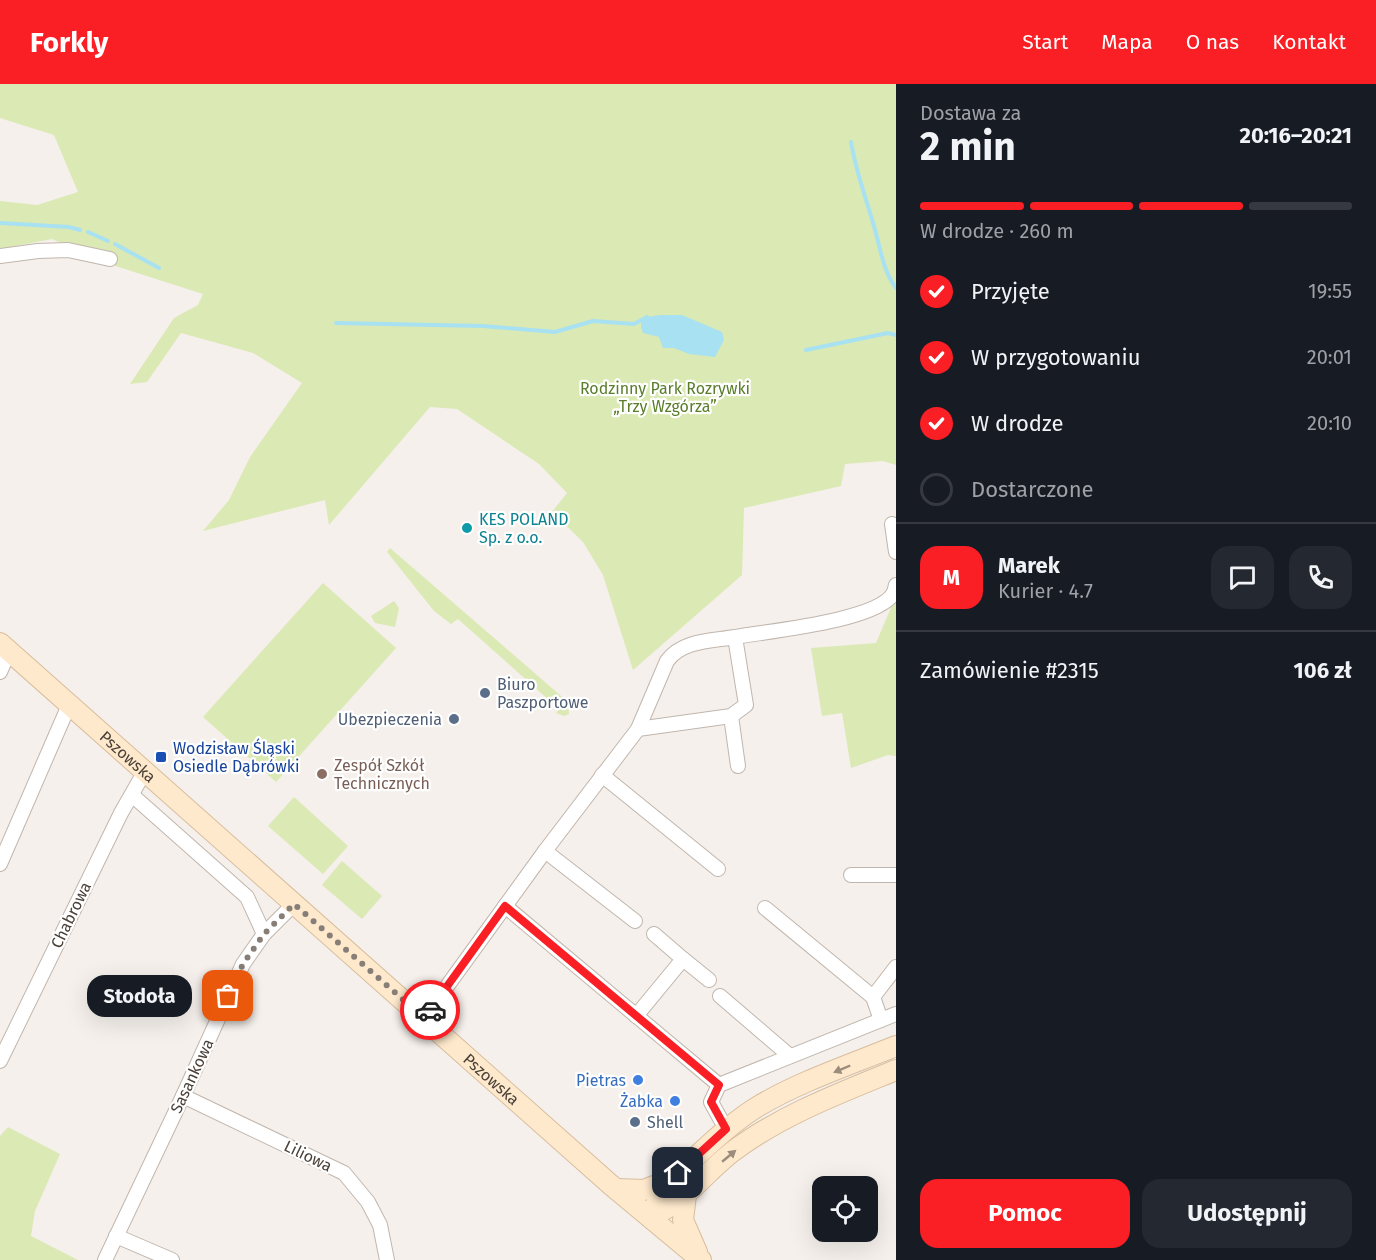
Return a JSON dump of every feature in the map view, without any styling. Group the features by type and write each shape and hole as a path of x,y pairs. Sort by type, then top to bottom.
{"main road":[{"name":"Pszowska","path":"4,647 617,1189 701,1260"},
{"path":"650,1217 669,1180 726,1129 758,1107 787,1092 896,1046"},
{"path":"650,1217 669,1209 733,1152 774,1125 830,1098 896,1071"},
{"path":"617,1189 644,1190 669,1180"},
{"path":"686,1195 683,1220 701,1260"}],"street":[{"path":"0,256 68,250 110,258"},
{"path":"892,524 896,552"},
{"path":"424,1018 545,851 638,729 667,661 673,653 686,645 856,616 879,606 893,594 896,585"},
{"path":"638,729 731,716 746,705 735,637"},
{"name":"Pszowska","path":"0,672 4,647"},
{"path":"0,864 69,705"},
{"path":"731,716 738,766"},
{"name":"Chabrowa","path":"0,1061 116,823 145,771"},
{"path":"602,776 718,869"},
{"path":"132,795 247,897 264,934"},
{"path":"545,851 635,921"},
{"path":"851,875 896,875"},
{"name":"Sasankowa","path":"105,1260 243,964 264,934 294,904"},
{"path":"505,906 719,1085"},
{"path":"765,909 873,997 881,1020"},
{"path":"654,934 709,980"},
{"path":"636,1016 683,959"},
{"path":"873,997 896,967"},
{"path":"720,996 790,1056"},
{"path":"726,1129 711,1102 719,1085 896,1014"},
{"name":"Liliowa","path":"183,1096 344,1173 368,1202 380,1225 387,1260"},
{"path":"116,1236 172,1260"}],"green space":[{"name":"Rodzinny Park Rozrywki „Trzy Wzgórza”","path":"0,84 896,84 896,465 883,461 845,464 841,486 744,508 742,575 633,670 603,575 583,542 552,512 567,493 539,464 457,409 430,407 329,525 325,500 203,531 229,500 250,457 302,383 253,353 181,333 147,382 130,384 174,318 198,305 203,294 106,263 52,239 0,249 0,201 37,205 78,192 54,135 0,118"},
{"path":"390,548 568,702 569,714 564,716 556,713 559,709 458,619 451,624 434,611 387,552"},
{"path":"323,583 396,648 276,782 203,717"},
{"path":"896,596 896,756 888,755 851,768 842,713 822,716 811,648 876,643"},
{"path":"394,601 399,608 395,627 375,623 371,616"},
{"path":"294,797 348,846 323,874 268,826"},
{"path":"342,861 382,896 362,919 322,885"},
{"path":"8,1127 60,1154 35,1211 31,1236 78,1260 0,1260 0,1136"}],"water":[{"path":"682,315 722,332 724,340 715,357 689,354 674,348 663,348 659,337 643,333 641,322 647,317"}],"waterway":[{"path":"851,142 884,265 896,288"},
{"path":"0,223 69,227 80,230"},
{"path":"88,232 108,241"},
{"path":"115,244 159,268"},
{"path":"336,323 483,326 555,332 593,321 634,324 647,317"},
{"path":"806,350 888,333 896,335"}],"way so far":[{"path":"228,996 243,964 264,934 294,904 424,1018 430,1010"}],"place":[{"name":"KES POLAND Sp. z o.o.","path":"467,528"},
{"name":"Biuro Paszportowe","path":"485,693"},
{"name":"Ubezpieczenia","path":"454,719"},
{"name":"Wodzisław Śląski Osiedle Dąbrówki","path":"161,757"},
{"name":"Zespół Szkół Technicznych","path":"322,774"},
{"name":"Stodoła","path":"228,996"},
{"name":"Pietras","path":"638,1080"},
{"name":"Żabka","path":"675,1101"},
{"name":"Shell","path":"635,1122"}],"route":[{"path":"430,1010 505,906 719,1085 711,1102 726,1129 678,1173"}]}
